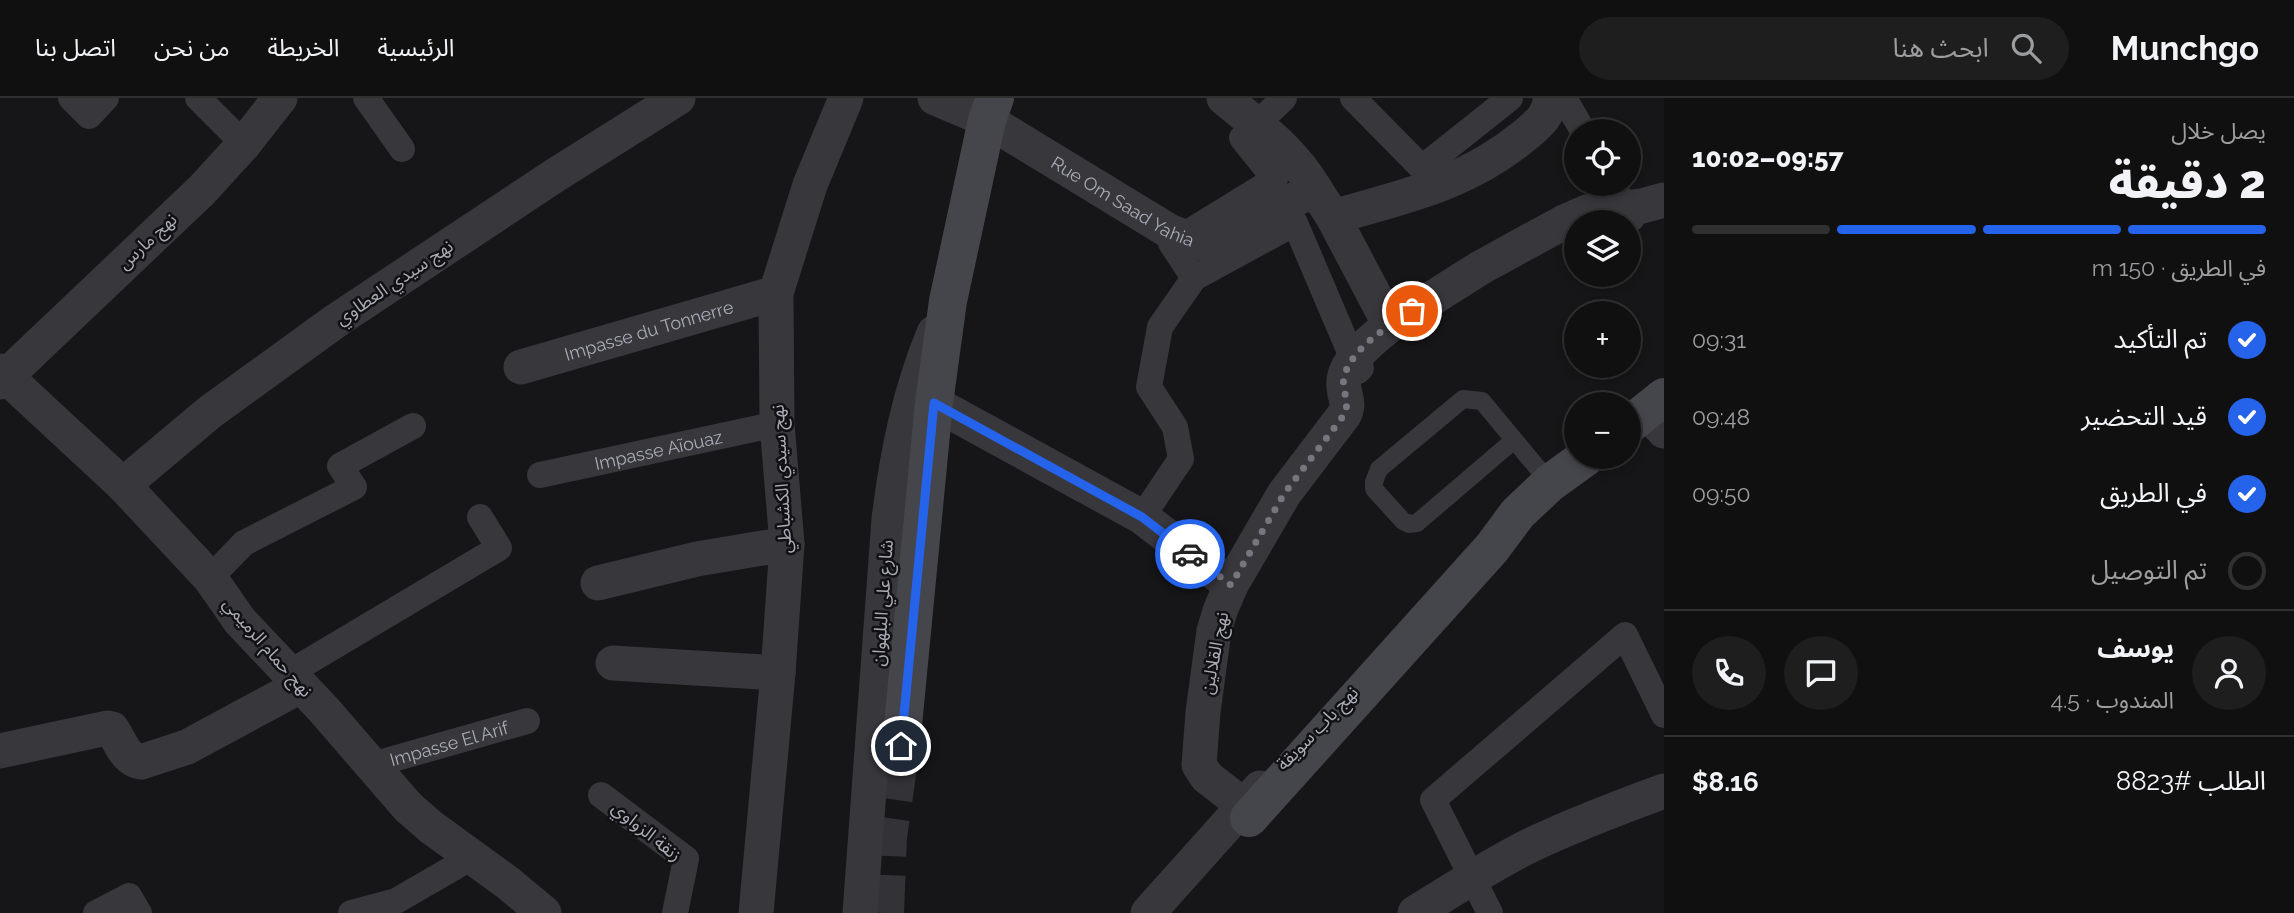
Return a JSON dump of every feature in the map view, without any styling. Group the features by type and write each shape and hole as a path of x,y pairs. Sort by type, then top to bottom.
{"main road":[{"name":"شارع علي البلهوان","path":"901,746 934,403 948,301 991,109"},
{"name":"نهج باب سويقة","path":"1246,812 1492,548 1518,513 1569,469"}],"street":[{"path":"71,98 89,116 106,98"},
{"path":"198,98 244,144"},
{"name":"نهج مارس","path":"2,377 202,190 244,144 280,98"},
{"path":"366,98 402,149"},
{"name":"نهج سيدي العطاوي","path":"123,485 210,412 337,320 554,176 678,98"},
{"name":"نهج سيدي الكشباطي","path":"756,913 787,544 777,424 776,293 810,185 846,98"},
{"name":"Rue Om Saad Yahia","path":"934,98 991,109 1182,236 1200,243 1324,203 1429,190 1461,177 1508,149 1538,124 1550,107 1550,98"},
{"path":"1224,98 1287,150 1302,167 1390,326 1480,268 1564,222 1619,196 1664,200"},
{"path":"1194,278 1171,243 1275,179 1241,138 1284,98"},
{"path":"1353,98 1422,168 1510,98"},
{"path":"1564,98 1576,119"},
{"path":"1142,517 1181,459 1175,427 1149,387 1160,327 1194,278 1295,223 1358,371 1395,333 1564,238"},
{"name":"Impasse du Tonnerre","path":"521,368 776,293"},
{"name":"شارع علي البلهوان","path":"860,913 888,519 896,463 926,353 948,301"},
{"name":"نهج القلالين","path":"1246,812 1201,770 1198,756 1214,631 1231,585 1284,494 1344,415 1348,401 1344,378 1354,360 1363,346 1390,326"},
{"name":"نهج حمام الرميمي","path":"2,377 123,485 210,578 240,621 408,807 544,913"},
{"path":"934,403 1142,517 1231,585"},
{"name":"Impasse Aĩouaz","path":"540,475 777,424"},
{"path":"210,578 244,542 354,487 340,466 412,426"},
{"path":"1,749 107,728 112,729 129,758 135,762 187,747 499,548 480,517"},
{"path":"598,583 697,559 787,544"},
{"path":"1490,913 1433,800 1625,635 1664,715"},
{"path":"612,663 778,673"},
{"name":"Impasse El Arif","path":"372,765 527,721"},
{"path":"1415,913 1471,878 1553,835 1597,815 1664,791"},
{"name":"زنقة الزواوي","path":"601,794 686,859 675,913"},
{"name":"نهج باب سويقة","path":"1148,913 1246,812"},
{"path":"351,913 396,901 472,857"},
{"path":"96,913 129,896 139,913"}],"lane":[{"path":"1514,440 1417,523 1409,524 1403,521 1374,489 1380,469 1463,399 1482,401 1550,483"}],"tunnel":[{"path":"885,913 888,837 901,746"}],"way so far":[{"path":"1190,554 1231,585 1284,494 1344,415 1348,401 1344,378 1363,346 1412,311"}],"route":[{"path":"901,746 934,403 1142,517 1190,554"}]}
